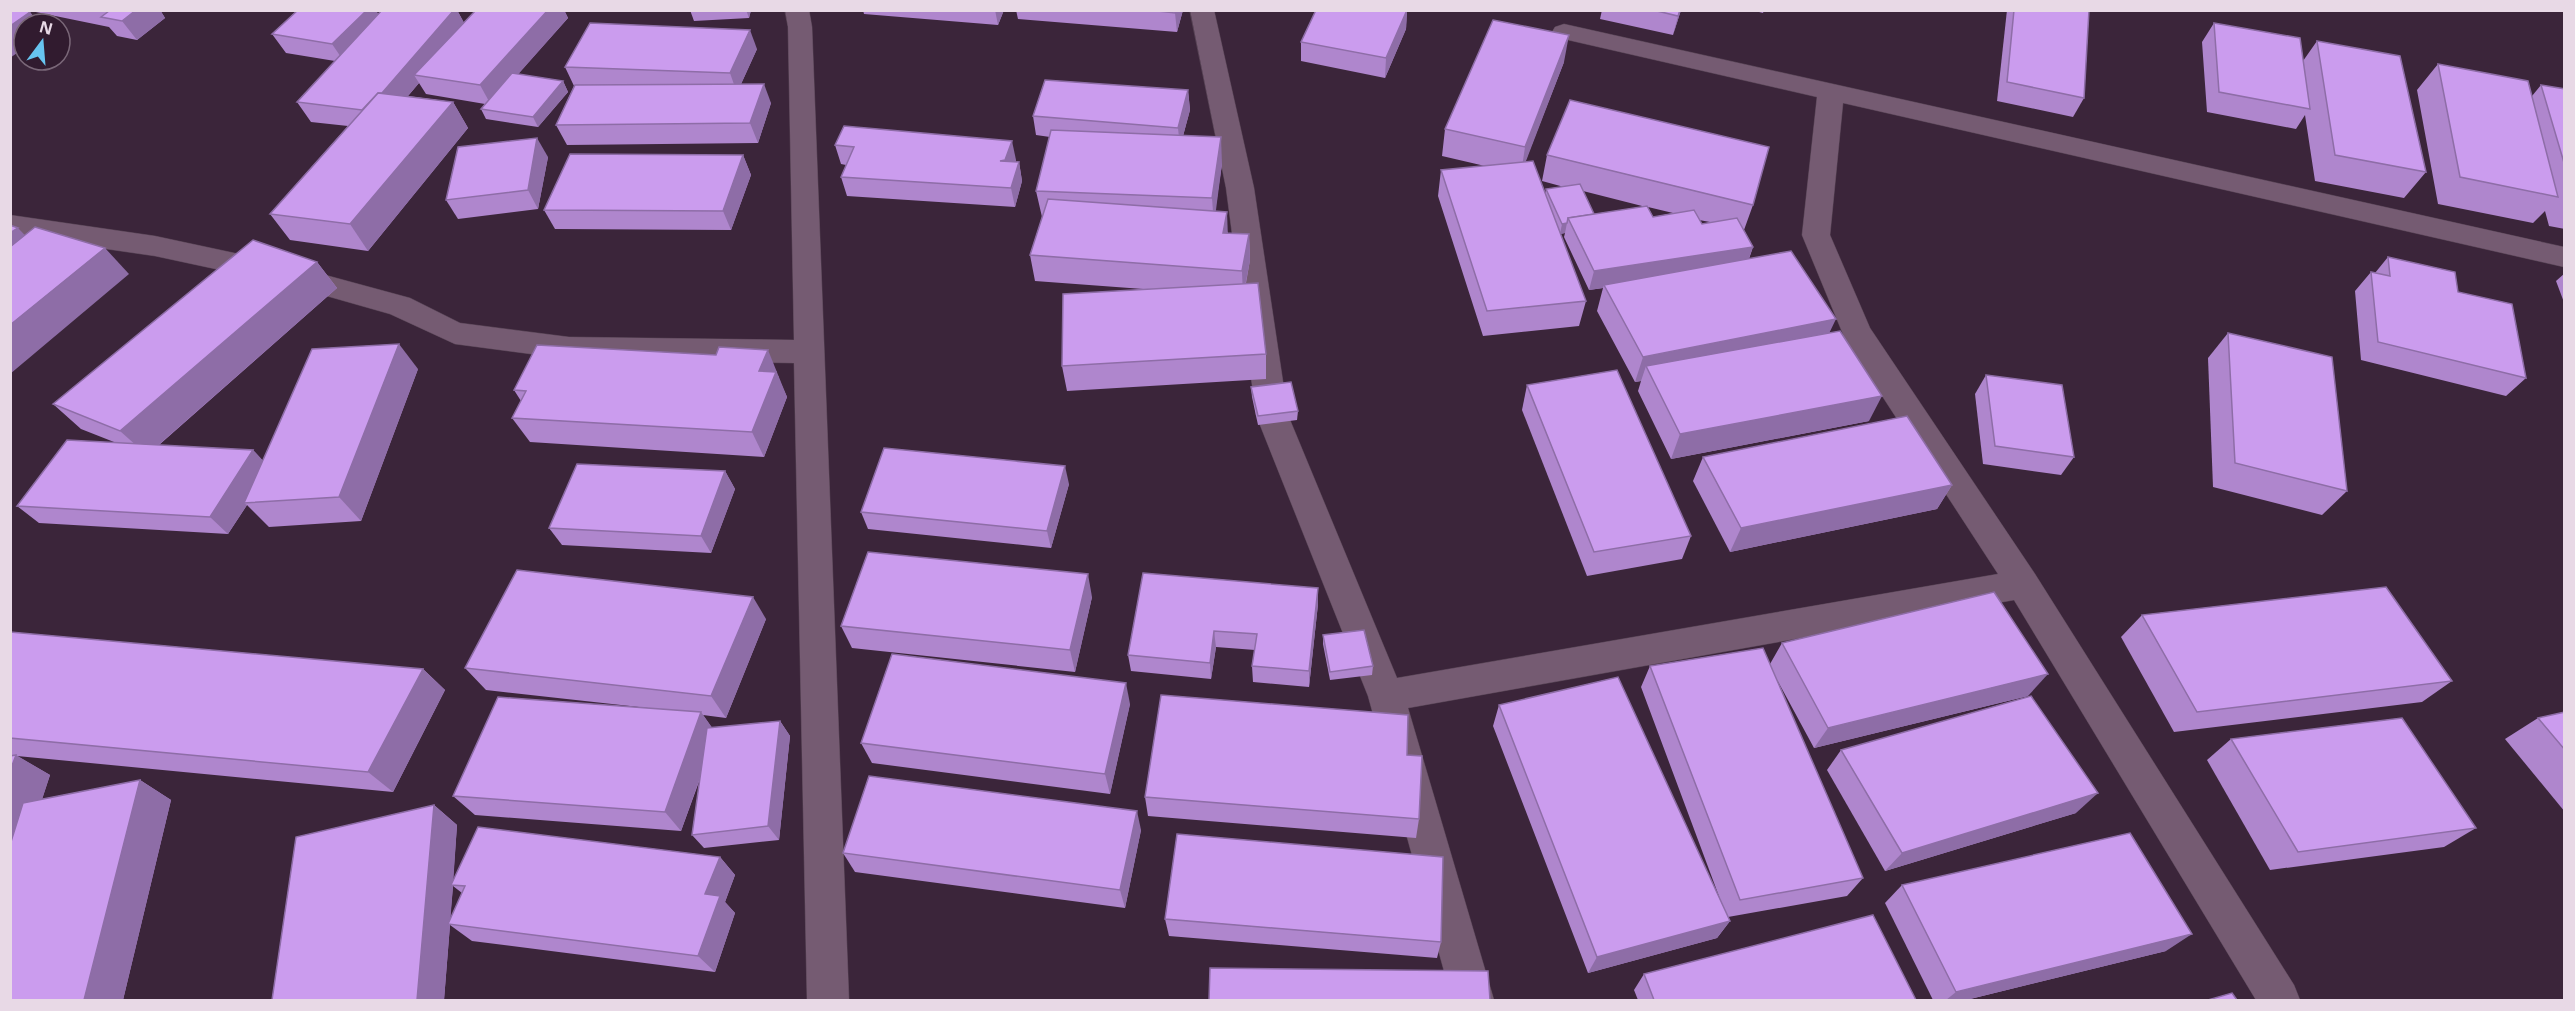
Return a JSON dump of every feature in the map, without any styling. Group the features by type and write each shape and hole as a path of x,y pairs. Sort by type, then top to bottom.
{"street":[{"path":"797,10 800,27 828,1000"},
{"path":"1202,10 1240,188 1272,415 1386,696 1473,1000"},
{"path":"1564,32 2565,257"},
{"path":"1831,92 1816,235 1856,331 2023,584 2278,1000"},
{"path":"10,225 155,246 281,273 400,306 455,333 570,348 810,352"},
{"path":"1386,696 2023,584"}],"building":[{"path":"10,10 30,12 12,12 10,26"},
{"path":"108,10 136,10 122,21 101,17"},
{"path":"298,10 367,10 332,44 272,34"},
{"path":"382,10 454,10 382,93 378,93 362,110 297,102"},
{"path":"476,10 548,10 480,85 414,75"},
{"path":"1149,10 1176,10 1175,13"},
{"path":"1316,10 1407,10 1386,58 1301,42"},
{"path":"1653,10 1680,10 1678,16"},
{"path":"2014,10 2089,10 2084,98 2007,82"},
{"path":"1493,20 1569,35 1525,147 1445,129"},
{"path":"590,23 750,30 730,73 565,67"},
{"path":"2214,23 2300,38 2310,109 2219,92"},
{"path":"2317,41 2400,56 2426,172 2335,155"},
{"path":"2438,64 2528,81 2558,197 2460,177"},
{"path":"512,73 563,81 533,117 481,109"},
{"path":"1045,80 1188,90 1178,128 1033,116"},
{"path":"764,84 750,123 556,125 575,85"},
{"path":"2541,85 2565,89 2565,166"},
{"path":"378,93 453,102 350,224 270,214"},
{"path":"1570,100 1769,147 1753,205 1547,155"},
{"path":"844,126 1012,141 1005,160 1000,161 1019,162 1011,188 841,177 854,147 835,145"},
{"path":"1051,130 1221,137 1212,198 1036,191"},
{"path":"537,138 528,190 446,200 458,147"},
{"path":"570,154 743,155 723,211 544,210"},
{"path":"1533,161 1586,301 1487,311 1441,170"},
{"path":"1580,184 1594,214 1568,218 1567,223 1562,224 1546,189"},
{"path":"1048,199 1227,212 1223,233 1249,234 1242,271 1030,255"},
{"path":"1647,206 1653,217 1694,210 1702,224 1737,218 1753,247 1594,271 1568,218"},
{"path":"10,225 18,228 10,233"},
{"path":"35,227 105,248 10,325 10,247"},
{"path":"253,240 317,262 120,431 53,404"},
{"path":"1791,251 1836,319 1643,357 1604,285"},
{"path":"2388,257 2455,272 2458,292 2512,304 2526,378 2378,342 2371,272 2390,276"},
{"path":"1258,283 1266,354 1062,366 1063,294"},
{"path":"1840,331 1882,396 1680,434 1646,366"},
{"path":"2228,333 2332,357 2347,491 2235,463"},
{"path":"399,344 339,497 244,503 312,349"},
{"path":"537,345 716,355 719,347 768,350 759,371 776,372 752,432 512,418 526,391 514,390"},
{"path":"1617,370 1691,536 1594,552 1527,385"},
{"path":"1986,375 2062,385 2074,457 1995,446"},
{"path":"1291,382 1298,411 1258,416 1251,387"},
{"path":"1907,416 1952,485 1741,528 1703,457"},
{"path":"67,440 253,450 210,517 17,506"},
{"path":"884,448 1065,466 1047,531 861,512"},
{"path":"577,464 725,471 701,536 549,528"},
{"path":"868,552 1088,574 1070,650 841,626"},
{"path":"517,570 753,597 711,696 465,668"},
{"path":"1143,573 1318,588 1309,671 1252,666 1257,634 1214,631 1210,663 1128,655"},
{"path":"2386,587 2452,681 2197,712 2142,615"},
{"path":"1994,592 2048,674 1828,728 1782,643"},
{"path":"1364,630 1373,666 1330,672 1323,635"},
{"path":"10,632 423,669 368,772 10,738"},
{"path":"1763,648 1863,878 1740,900 1650,666"},
{"path":"892,654 1126,683 1105,774 861,743"},
{"path":"1618,677 1730,921 1597,957 1499,705"},
{"path":"1161,695 1408,715 1407,755 1422,756 1419,819 1145,797"},
{"path":"2031,696 2098,793 1902,853 1841,750"},
{"path":"498,697 701,712 665,812 453,796"},
{"path":"2565,712 2565,750 2538,718"},
{"path":"2402,718 2476,828 2298,852 2231,739"},
{"path":"780,721 768,826 692,835 707,728"},
{"path":"16,755 10,771 10,756"},
{"path":"869,776 1137,811 1120,890 843,853"},
{"path":"140,780 84,1000 10,1000 10,845 23,803"},
{"path":"434,805 417,1000 272,1000 296,837"},
{"path":"478,827 720,857 705,894 720,896 698,956 448,924 465,886 451,885"},
{"path":"2130,833 2192,934 1956,992 1902,885"},
{"path":"1177,834 1443,857 1441,942 1165,919"},
{"path":"1873,915 1916,1000 1654,1000 1644,974"},
{"path":"1210,968 1488,971 1490,1000 1209,1000"},
{"path":"2232,993 2237,1000 2208,1000"}]}
